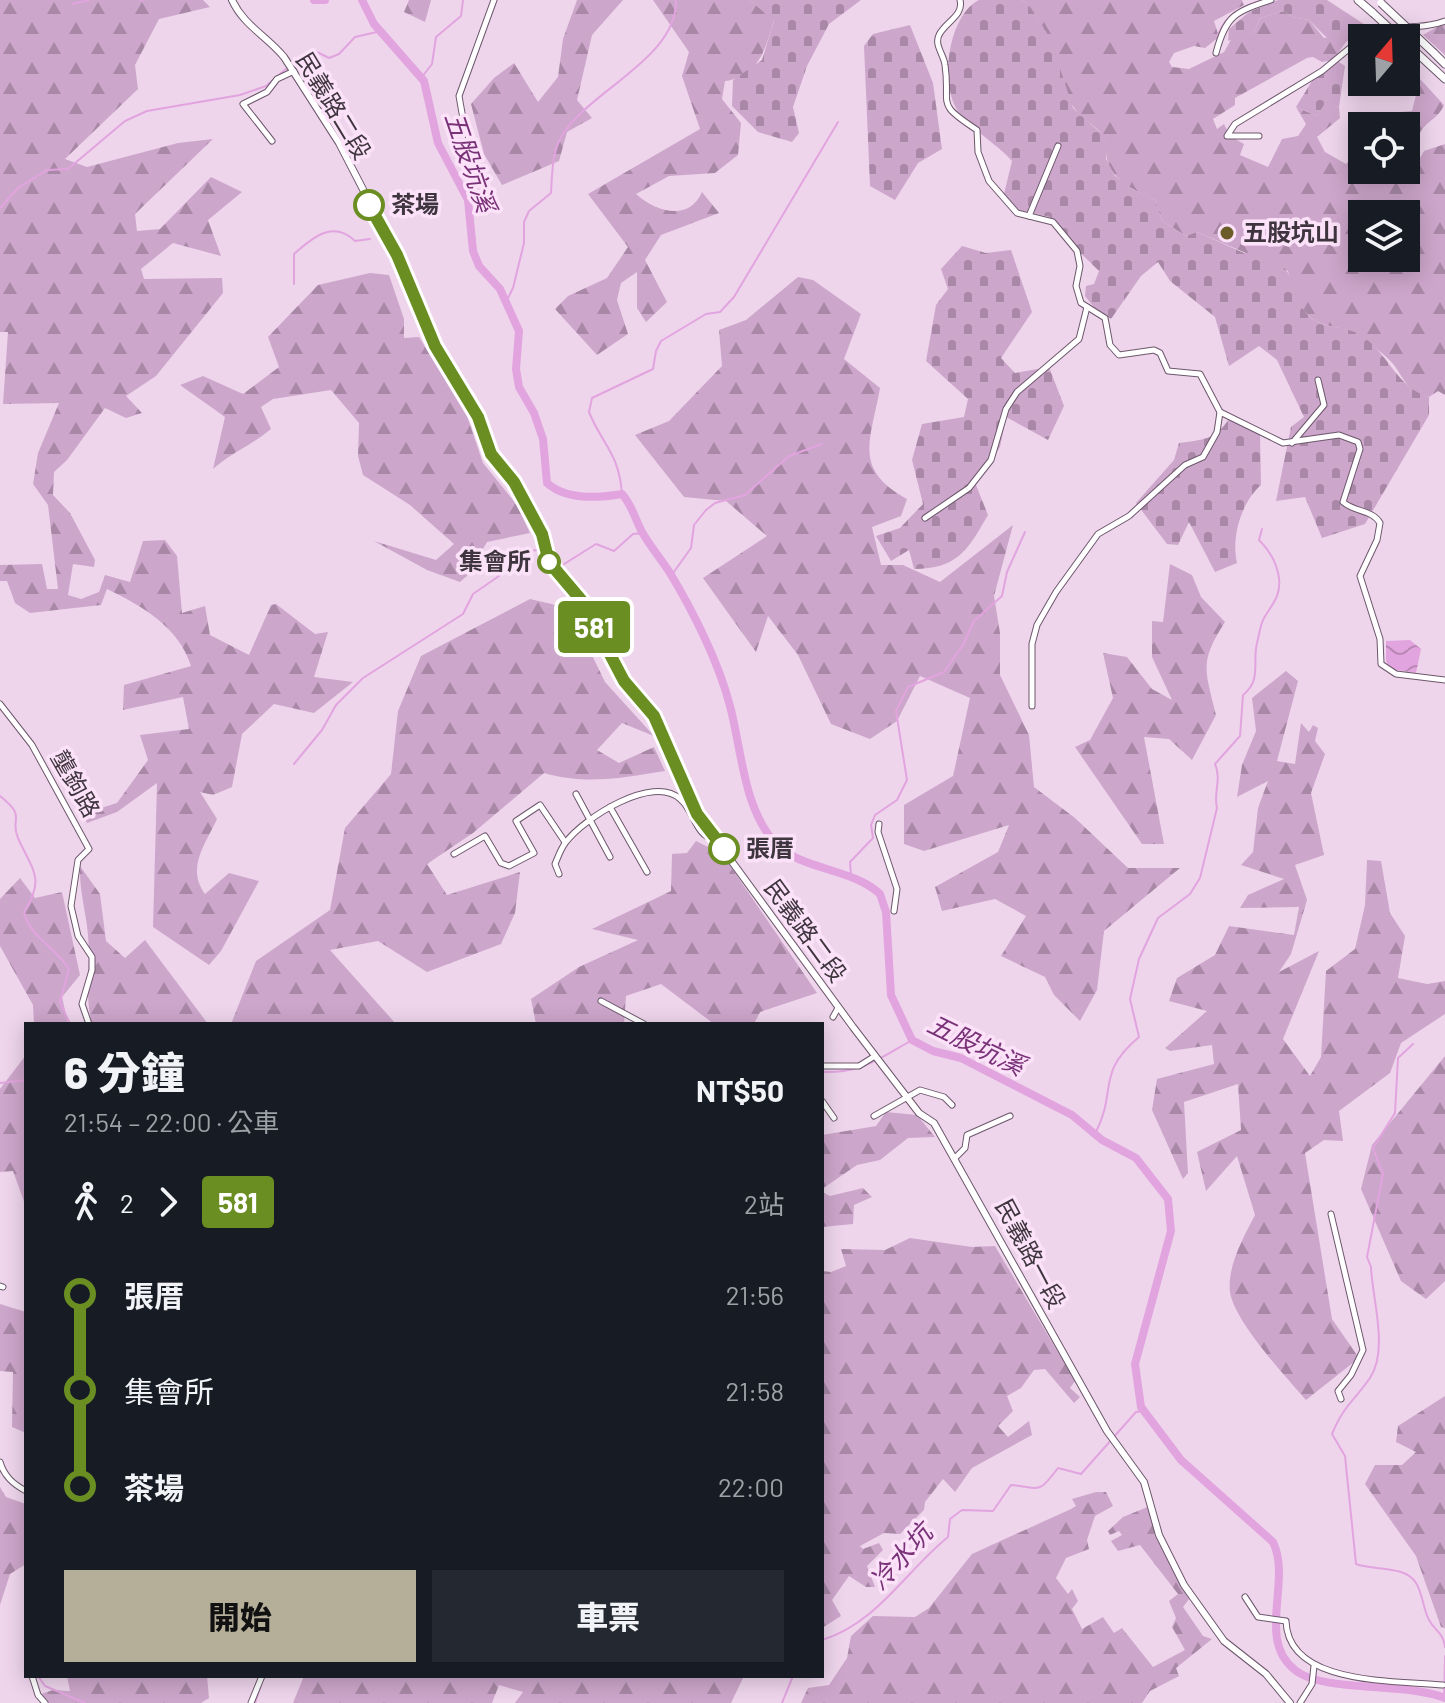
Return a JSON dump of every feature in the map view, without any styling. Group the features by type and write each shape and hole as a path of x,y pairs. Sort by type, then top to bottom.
{"highway":[{"path":"1358,0 1385,24"},
{"path":"1379,2 1445,64"},
{"path":"1420,56 1445,79"}],"main road":[{"name":"民義路二段","path":"232,0 248,26 274,44 339,143 397,255 435,346 478,417 491,454 514,482 539,528 547,556 582,601 624,681 644,702 663,731 697,814 907,1098"},
{"name":"民義路一段","path":"907,1098 919,1113 934,1123 1112,1437 1144,1482 1159,1535 1184,1585 1224,1641 1266,1674 1290,1703"}],"street":[{"path":"478,155 465,130 459,96 494,0"},
{"path":"960,0 959,12 939,34 937,43 946,67 944,101 949,110 977,130 978,152 988,180 1017,213 1046,217 1077,251 1080,266 1076,286 1081,303 1105,318 1110,345 1119,355 1154,350 1160,353 1168,371 1200,374 1220,412 1217,432 1203,457 1185,465 1129,516 1098,534 1056,592 1037,625 1032,644 1032,706"},
{"path":"1216,53 1224,25 1244,9 1271,0"},
{"path":"1420,26 1445,21"},
{"path":"1259,136 1227,136 1235,124 1322,71 1348,50"},
{"path":"272,141 243,104 291,67"},
{"path":"1029,216 1058,146"},
{"path":"925,518 969,488 991,460 1006,409 1017,392 1079,339 1087,307"},
{"path":"1292,444 1324,405 1318,380"},
{"path":"1220,412 1292,444 1339,435 1360,445 1343,502 1356,512 1373,515 1380,523 1377,540 1360,576 1380,639 1381,664 1387,671 1445,680"},
{"name":"壟鉤路","path":"0,704 32,745 89,849 78,860 71,906 78,936 92,957 92,970 82,1004 88,1022"},
{"path":"559,874 555,864 565,842 591,820 627,797 664,790 680,799 702,834 715,840"},
{"path":"576,794 610,857"},
{"path":"454,854 485,836 501,863 509,866 534,853 516,821 540,805 565,842"},
{"path":"610,807 647,872"},
{"path":"879,824 878,832 897,889 894,911"},
{"path":"601,1001 640,1022"},
{"path":"833,1017 838,1008"},
{"path":"824,1066 859,1066 878,1059"},
{"path":"874,1116 920,1090 944,1097 952,1105"},
{"path":"824,1104 834,1118"},
{"path":"955,1158 965,1148 967,1135 1010,1116"},
{"path":"1331,1214 1363,1350 1351,1375 1338,1391 1341,1399"},
{"path":"0,1462 9,1478 24,1489"},
{"path":"1245,1597 1258,1617 1286,1621 1292,1648 1314,1667 1363,1677 1443,1685"},
{"path":"1300,1703 1312,1684 1314,1667"},
{"path":"33,1678 38,1695 45,1703"},
{"path":"251,1703 261,1678"}],"green space":[{"path":"0,0 203,0 210,7 159,19 135,65 138,89 65,159 87,167 178,143 213,139 135,214 137,231 160,229 211,177 242,192 208,220 221,256 173,243 141,269 144,279 222,278 223,293 156,376 126,396 142,413 126,418 105,408 67,460 54,472 53,495 70,513 95,560 94,567 73,564 68,595 81,599 99,592 105,575 130,582 143,541 165,540 177,556 182,613 205,606 210,635 249,655 271,605 276,604 315,634 328,632 314,677 353,682 314,713 274,704 242,734 232,787 213,795 200,792 217,819 197,866 197,875 205,894 229,873 259,881 221,951 209,965 153,927 157,783 117,812 87,823 82,814 117,803 148,760 140,735 189,729 183,697 123,710 124,685 191,666 185,652 158,619 107,589 101,605 30,613 15,603 7,581 0,581 0,565 42,564 47,589 58,589 48,505 33,484 38,453 59,403 3,404 8,332 0,332"},
{"path":"409,0 431,0 425,22 404,12"},
{"path":"577,0 623,0 592,35 577,100 592,118 567,132 559,161 502,185 484,154 471,104 494,78 514,63 538,102 558,77 563,39"},
{"path":"653,0 750,0 774,20 764,50 753,67 737,78 725,81 722,99 741,123 738,155 715,173 669,176 636,194 653,206 681,211 689,208 702,192 719,213 661,235 645,260 667,302 646,322 637,308 637,272 621,283 617,300 628,334 597,355 555,309 568,296 607,278 628,247 588,194 700,129 682,76 689,52"},
{"path":"750,0 861,0 829,24 807,66 793,107 799,133 792,142 758,132 732,106 733,80 762,60 774,21"},
{"path":"979,0 1022,0 1031,8 1050,38 1073,108 1104,136 1108,146 1106,159 1115,176 1132,189 1155,200 1162,221 1186,236 1197,232 1244,253 1265,252 1286,270 1300,304 1312,319 1362,336 1409,386 1429,397 1429,415 1365,524 1322,538 1305,497 1276,501 1291,427 1304,417 1277,360 1259,346 1229,366 1215,317 1170,281 1158,262 1141,276 1111,319 1096,310 1085,296 1086,286 1094,284 1099,271 1063,236 1050,217 1019,210 1004,194 1012,161 960,114 949,87 948,70 954,36 968,8"},
{"path":"1022,0 1242,0 1244,5 1214,21 1219,37 1205,48 1194,46 1174,53 1169,62 1172,67 1189,69 1224,52 1232,38 1254,32 1260,18 1284,11 1292,17 1309,20 1324,38 1346,36 1346,42 1333,60 1322,62 1313,57 1307,58 1235,98 1235,105 1213,119 1217,129 1224,124 1230,136 1244,144 1240,155 1268,167 1282,139 1298,136 1306,124 1296,107 1317,116 1325,102 1339,107 1340,118 1317,137 1325,152 1346,164 1348,162 1348,184 1420,184 1420,158 1424,151 1445,144 1445,395 1438,391 1429,397 1416,392 1394,365 1370,344 1350,331 1314,320 1298,301 1288,271 1197,232 1186,236 1162,221 1155,200 1127,186 1112,170 1107,160 1105,139 1078,113 1067,96 1041,25"},
{"path":"1278,0 1327,0 1364,24 1348,24 1346,42 1346,36 1329,40 1309,20 1292,17 1284,11 1260,18 1254,32 1228,41 1229,29 1249,12"},
{"path":"1445,22 1445,55 1423,35"},
{"path":"910,25 933,83 942,149 918,163 895,200 870,186 864,46 873,34"},
{"path":"1336,60 1345,66 1339,107 1325,103 1317,116 1296,107 1312,81"},
{"path":"1420,79 1444,105 1420,133 1420,112 1400,112 1412,111 1416,96 1420,96"},
{"path":"962,246 986,253 1011,250 1032,312 1001,358 1015,373 1049,367 1064,406 1048,440 1006,417 1000,447 976,485 988,515 981,527 960,555 951,561 914,569 909,550 891,561 876,536 900,528 923,504 912,460 922,424 964,417 968,399 926,361 936,305 948,289 941,269"},
{"path":"370,273 389,275 404,319 404,338 419,337 466,413 483,463 517,505 530,533 487,542 468,575 460,582 427,570 374,541 436,560 454,544 410,505 363,475 358,456 359,423 331,390 273,399 261,407 271,429 213,469 225,417 180,385 203,376 243,394 279,367 268,337 318,285"},
{"path":"798,277 813,280 861,314 844,359 880,388 870,438 872,464 890,488 907,499 901,516 872,527 881,565 903,565 940,582 1013,525 994,596 1000,633 1000,675 1029,735 1034,787 1075,818 1128,868 1180,868 1104,931 1097,990 1080,1021 1054,995 1045,977 1001,956 1026,916 995,899 942,911 935,887 998,852 1009,825 924,851 904,844 904,805 953,776 970,698 920,676 897,721 870,739 831,724 798,655 768,616 756,652 703,578 767,536 726,501 684,497 635,435 669,421 722,366 719,330 746,320"},
{"path":"1234,419 1260,433 1261,485 1248,501 1239,521 1235,542 1237,563 1215,572 1189,522 1178,545 1167,544 1136,503 1174,460 1179,443 1207,438 1218,432 1228,420"},
{"path":"1170,564 1192,575 1201,597 1225,622 1211,647 1207,667 1216,715 1192,760 1169,739 1144,737 1164,844 1142,844 1075,747 1090,740 1113,698 1103,653 1127,657 1152,689 1172,700 1152,657 1152,621 1163,622"},
{"path":"530,599 569,608 605,682 654,736 622,723 597,750 619,763 654,747 665,771 589,779 544,773 473,833 427,864 447,895 520,872 515,913 501,944 427,972 378,941 330,950 394,1022 232,1022 256,961 330,910 345,828 391,774 398,711 421,656"},
{"path":"1286,671 1298,681 1277,761 1295,764 1301,723 1309,732 1313,725 1318,728 1315,741 1325,754 1311,793 1324,855 1295,865 1307,900 1291,954 1279,972 1319,951 1283,1039 1310,1076 1321,1057 1326,971 1355,949 1365,905 1367,860 1381,861 1390,913 1405,936 1398,978 1427,984 1445,981 1445,1014 1401,1043 1390,1073 1339,1111 1343,1141 1324,1140 1305,1153 1332,1319 1359,1358 1306,1400 1251,1333 1230,1292 1234,1262 1255,1215 1237,1156 1206,1191 1197,1152 1241,1130 1238,1084 1184,1102 1188,1173 1183,1179 1152,1110 1157,1079 1214,1064 1212,1045 1170,1051 1165,1048 1207,1011 1169,1001 1177,978 1215,955 1229,926 1294,935 1299,907 1240,908 1248,895 1284,879 1241,865 1253,852 1258,808 1268,781 1237,797 1242,765 1256,731 1252,698"},
{"path":"696,841 722,854 817,993 760,1012 755,1022 711,1022 661,984 626,996 624,1022 536,1022 531,999 579,967 638,940 592,929 671,891 672,854 687,853"},
{"path":"80,866 100,894 106,941 125,958 145,940 206,1022 92,1022 88,1002 89,946"},
{"path":"20,878 35,898 62,892 80,975 62,997 68,1022 34,1022 33,1005 0,946 0,899"},
{"path":"1445,1056 1445,1281 1426,1299 1401,1281 1361,1189 1372,1145"},
{"path":"24,1058 24,1201 13,1171 0,1172 0,1089"},
{"path":"886,1112 917,1115 935,1137 908,1138 880,1160 857,1165 824,1188 824,1135 876,1126"},
{"path":"863,1188 872,1197 854,1205 853,1224 824,1227 824,1193 830,1196"},
{"path":"910,1238 972,1247 995,1246 1075,1381 1070,1388 1080,1397 1074,1403 1045,1369 1034,1370 1021,1388 1007,1396 1013,1411 998,1426 1008,1437 1029,1421 1032,1435 972,1468 955,1492 943,1479 925,1502 924,1510 900,1534 884,1533 860,1546 863,1549 879,1543 883,1550 867,1566 875,1587 866,1587 849,1576 832,1600 841,1616 824,1627 824,1271 846,1266 841,1249 885,1250"},
{"path":"0,1304 24,1311 24,1432 12,1427 13,1372 0,1371"},
{"path":"1445,1396 1445,1628 1441,1627 1416,1556 1365,1484 1375,1465 1402,1465 1416,1452 1396,1442 1398,1426"},
{"path":"0,1487 6,1497 24,1503 24,1565 10,1574 0,1605"},
{"path":"1106,1492 1113,1506 1095,1516 1087,1540 1089,1549 1066,1558 1056,1578 1068,1594 1072,1589 1078,1601 1072,1609 1082,1629 1103,1617 1114,1633 1122,1628 1153,1667 1185,1650 1172,1627 1176,1618 1169,1601 1178,1594 1140,1545 1118,1551 1111,1541 1122,1535 1119,1531 1110,1535 1108,1531 1123,1517 1150,1506 1155,1536 1189,1599 1183,1607 1203,1636 1212,1639 1176,1668 1179,1676 1150,1691 1142,1703 801,1703 808,1688 829,1685 847,1658 851,1636 873,1616 915,1617 929,1608 972,1554 1071,1509 1076,1506 1072,1499"},
{"path":"67,1678 207,1678 209,1698 201,1703 48,1703 38,1695 53,1690 70,1691"},
{"path":"303,1678 743,1678 731,1703 515,1703 523,1692 499,1685 492,1703 293,1703"}],"water":[{"path":"1410,640 1421,649 1416,673 1390,669 1386,661 1386,641"}],"waterway":[{"path":"73,4 89,0"},
{"name":"五股坑溪","path":"314,0 325,0"},
{"name":"五股坑溪","path":"362,0 374,24 424,81 438,143 468,200 473,251 479,266 500,289 519,331 516,369 519,387 534,413 543,439 547,483 573,495 593,497 622,494 628,503 642,532 688,604 712,655 730,706 750,796 765,830 786,853 869,885 880,894 886,912 891,995 912,1040 933,1051 961,1058 1072,1115 1102,1140 1136,1158 1168,1199 1171,1231 1135,1364 1141,1407 1181,1460 1273,1542 1279,1574 1276,1627 1284,1657 1295,1670 1325,1682 1409,1690 1445,1698"},
{"path":"422,77 432,64 436,37 461,16 463,0"},
{"path":"507,300 524,243 524,222 529,211 551,193 554,158 560,139 589,106 647,58 673,21 676,0"},
{"path":"1218,35 1225,22 1236,12 1263,0"},
{"path":"0,208 18,188 47,170 68,169 125,121 147,111 240,95 266,86 299,58 315,51 329,58 339,54 355,37 381,31"},
{"path":"622,494 614,459 589,412 592,398 653,369 661,341 706,314 720,312 734,297 838,122"},
{"path":"294,284 294,254 316,237 331,231 347,235 355,241 370,239"},
{"path":"671,576 691,548 694,525 706,510 715,503 745,495 789,456 822,444"},
{"path":"1095,1134 1102,1119 1112,1072 1125,1050 1139,1037 1130,999 1139,959 1158,918 1190,894 1200,878 1217,808 1218,775 1215,764 1240,736 1243,695 1254,677 1261,627 1279,590 1275,562 1259,540 1262,529"},
{"path":"851,876 850,862 873,838 871,825 875,815 897,800 907,780 896,711 908,687 944,672 963,645 974,621 1002,596 1007,572 1025,532"},
{"path":"549,558 561,566 596,544 614,551 633,534 643,533"},
{"path":"294,764 322,730 336,705 363,678 463,614 473,594 499,576 513,554 537,550 544,555"},
{"path":"0,796 16,814 18,838 34,874 34,891 24,912 27,920 69,969 60,1002 69,1022"},
{"path":"824,1072 859,1067 880,1059 912,1040"},
{"path":"1413,1044 1398,1058 1395,1113 1373,1148 1383,1174 1367,1257 1378,1324 1376,1366 1332,1434 1345,1456 1356,1564 1397,1571 1411,1577 1418,1587 1429,1620 1441,1635 1445,1647"},
{"path":"0,1083 24,1080"},
{"name":"冷水坑","path":"824,1639 859,1622 890,1595 948,1537 950,1519 962,1510 993,1511 1011,1485 1038,1488 1058,1468 1081,1474 1136,1412 1144,1411"},
{"path":"1444,1698 1445,1656"},
{"path":"39,1678 45,1686 85,1703"},
{"name":"冷水坑","path":"782,1703 792,1678"},
{"path":"255,1703 261,1685"}],"bus line":[{"name":"581","path":"369,205 397,255 435,346 478,417 491,454 514,482 542,534 549,562 582,601 624,681 654,716 697,814 724,849"}],"place":[{"name":"茶場","path":"369,205"},
{"name":"五股坑山","path":"1227,233"},
{"name":"集會所","path":"549,562"},
{"name":"張厝","path":"724,849"}]}
